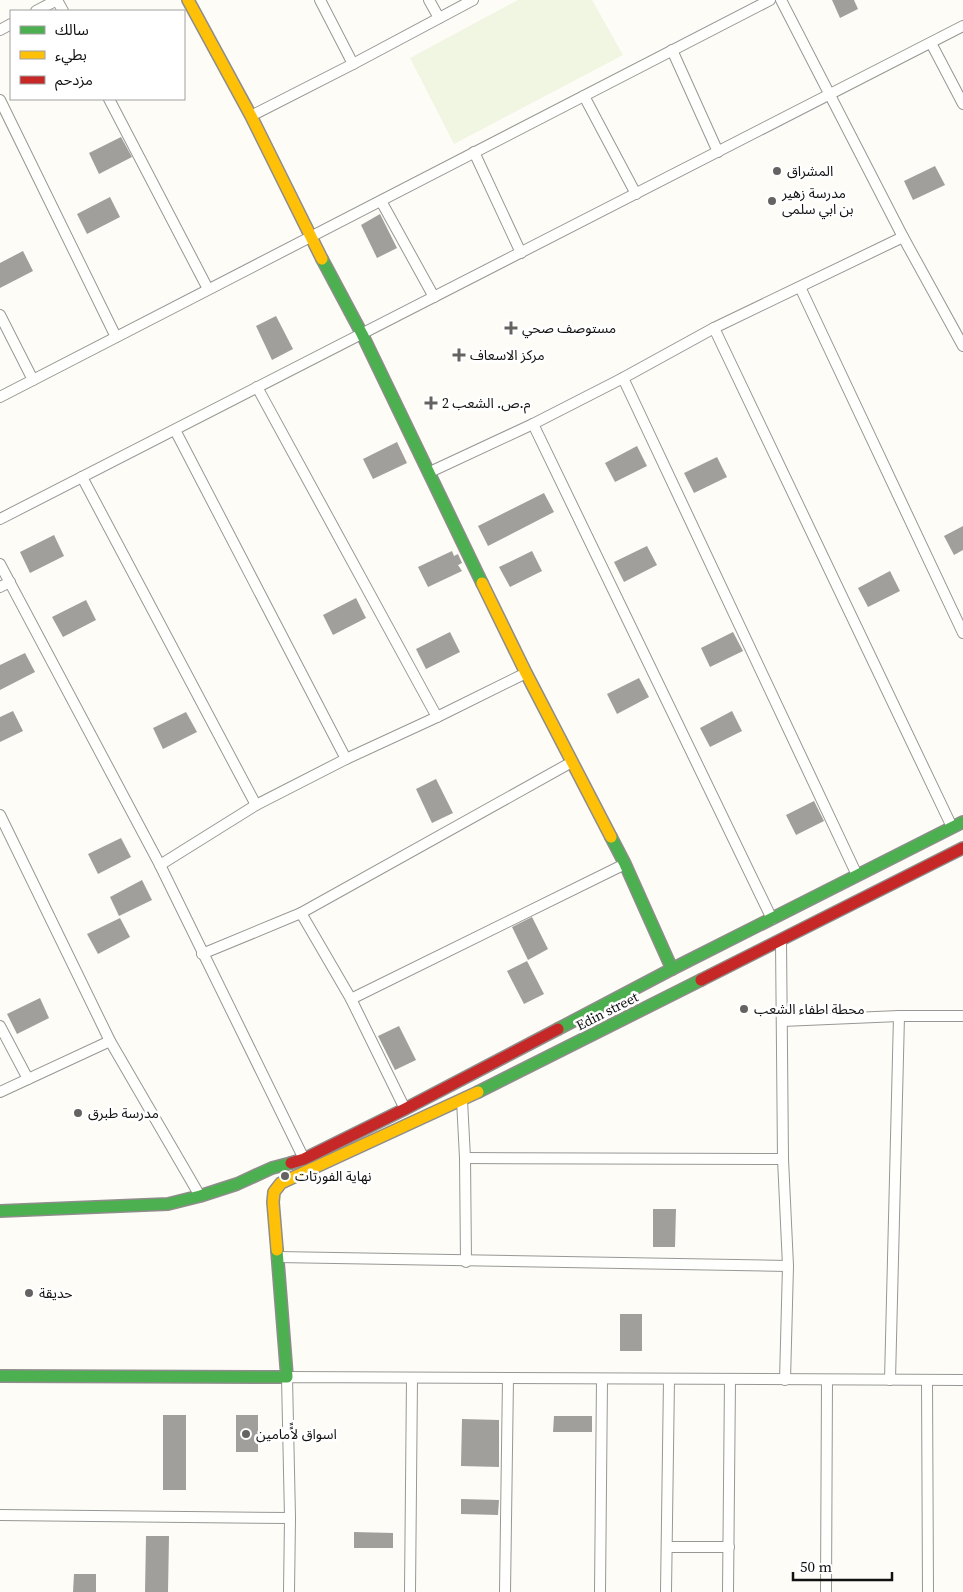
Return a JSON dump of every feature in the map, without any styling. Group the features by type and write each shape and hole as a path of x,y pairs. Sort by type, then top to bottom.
{"street":[{"path":"38,10 57,0"},
{"path":"188,0 251,116 310,237 362,334 526,673 625,864 672,969"},
{"path":"320,0 353,64"},
{"path":"429,0 439,18"},
{"path":"251,116 473,0"},
{"path":"0,397 770,0"},
{"path":"781,0 903,237 963,346"},
{"path":"0,519 963,26"},
{"path":"931,43 963,104"},
{"path":"672,50 718,152"},
{"path":"584,96 636,194"},
{"path":"0,100 116,337"},
{"path":"110,100 208,289"},
{"path":"474,152 521,253"},
{"path":"380,201 434,297"},
{"path":"430,472 533,424 623,378 714,328 903,237"},
{"path":"800,287 963,633"},
{"path":"0,315 33,380"},
{"path":"714,328 958,824"},
{"path":"623,378 857,875"},
{"path":"257,387 437,717"},
{"path":"533,424 772,918"},
{"path":"175,430 346,759"},
{"path":"82,477 256,806"},
{"path":"0,564 160,866 304,1159"},
{"path":"0,587 10,582"},
{"path":"160,866 256,806 346,759 526,673"},
{"path":"202,954 301,913 572,762"},
{"path":"0,815 110,1041 200,1196"},
{"name":"Edin street","path":"0,1212 168,1204 237,1184 272,1168 304,1159 405,1109 672,969 958,824"},
{"name":"Edin street","path":"277,1257 272,1197 276,1187 286,1179 462,1100 963,848"},
{"path":"351,1000 625,864"},
{"path":"301,913 351,1000 405,1109"},
{"path":"781,940 783,1159 788,1266 786,1380"},
{"path":"697,957 716,973"},
{"path":"782,1021 900,1016 963,1016"},
{"path":"890,1380 900,1016"},
{"path":"0,1026 28,1079"},
{"path":"0,1092 110,1041"},
{"path":"462,1100 465,1158 466,1262"},
{"path":"465,1158 783,1159"},
{"path":"290,1592 287,1378 277,1257 466,1262 788,1266"},
{"path":"0,1376 963,1380"},
{"path":"410,1592 412,1378"},
{"path":"505,1592 508,1378"},
{"path":"600,1592 602,1379"},
{"path":"666,1592 669,1379"},
{"path":"728,1592 730,1379"},
{"path":"826,1592 827,1380"},
{"path":"927,1380 928,1592"},
{"path":"0,1515 290,1518"},
{"path":"667,1547 729,1547"}],"green space":[{"path":"518,0 592,0 623,55 454,144 410,58"}],"building":[{"path":"832,0 854,0 858,9 840,18"},
{"path":"121,137 132,157 99,174 89,153"},
{"path":"935,166 945,185 913,200 904,181"},
{"path":"110,197 120,217 87,234 77,214"},
{"path":"380,214 397,248 377,258 361,225"},
{"path":"23,251 33,271 0,288 0,263"},
{"path":"276,316 293,349 272,360 256,326"},
{"path":"397,442 407,463 373,479 363,459"},
{"path":"637,446 647,466 615,482 605,463"},
{"path":"717,457 727,477 694,493 684,473"},
{"path":"544,493 554,512 488,546 478,526"},
{"path":"963,526 963,550 954,555 944,536"},
{"path":"54,535 64,556 30,573 20,552"},
{"path":"647,546 657,565 624,582 614,562"},
{"path":"452,551 454,556 458,554 462,563 458,565 462,571 428,587 418,567"},
{"path":"532,551 542,571 510,587 499,567"},
{"path":"890,571 900,591 868,607 858,588"},
{"path":"356,598 366,618 333,635 323,615"},
{"path":"86,600 96,620 63,637 52,617"},
{"path":"450,632 460,652 426,669 416,649"},
{"path":"733,632 743,651 710,667 701,648"},
{"path":"25,653 35,672 0,690 0,665"},
{"path":"639,678 649,697 617,714 607,694"},
{"path":"13,711 23,731 0,742 0,717"},
{"path":"732,711 742,731 710,747 700,728"},
{"path":"186,712 197,732 163,749 153,728"},
{"path":"436,779 453,813 432,823 416,789"},
{"path":"814,801 824,821 796,835 786,815"},
{"path":"121,838 131,857 98,874 88,854"},
{"path":"142,880 152,900 119,916 110,897"},
{"path":"532,917 548,949 528,960 512,927"},
{"path":"120,918 130,937 98,954 87,934"},
{"path":"527,961 544,994 524,1004 507,971"},
{"path":"40,998 49,1018 17,1034 7,1014"},
{"path":"399,1026 416,1060 395,1070 378,1036"},
{"path":"653,1209 676,1209 675,1247 653,1247"},
{"path":"620,1314 642,1314 642,1351 620,1351"},
{"path":"163,1415 186,1415 186,1490 163,1490"},
{"path":"236,1415 258,1415 258,1452 236,1452"},
{"path":"554,1416 592,1416 592,1432 553,1432"},
{"path":"462,1419 499,1420 499,1467 461,1466"},
{"path":"461,1499 499,1500 498,1515 461,1514"},
{"path":"354,1532 393,1533 393,1548 354,1548"},
{"path":"146,1536 169,1536 168,1592 145,1592"},
{"path":"74,1574 96,1574 96,1592 73,1592"}],"traffic: fast":[{"path":"322,259 362,334 482,583"},
{"path":"558,1029 672,969 963,822"},
{"path":"611,837 672,969"},
{"path":"478,1092 701,980"},
{"path":"0,1211 168,1204 237,1184 272,1168 291,1163"},
{"path":"0,1376 287,1377 277,1250"}],"traffic: slow":[{"path":"188,0 251,116 322,259"},
{"path":"482,583 526,673 611,837"},
{"path":"277,1250 273,1202 274,1192 281,1183 478,1092"}],"traffic: jam":[{"path":"701,980 963,848"},
{"path":"291,1163 304,1159 405,1109 558,1029"}],"place":[{"name":"المشراق","path":"777,171"},
{"name":"مدرسة زهير بن ابي سلمى","path":"772,201"},
{"name":"مستوصف صحي","path":"511,328"},
{"name":"مركز الاسعاف","path":"459,355"},
{"name":"م.ص. الشعب 2","path":"431,403"},
{"name":"محطة اطفاء الشعب","path":"744,1009"},
{"name":"مدرسة طبرق","path":"78,1113"},
{"name":"نهاية الفورتات","path":"285,1176"},
{"name":"حديقة","path":"29,1293"},
{"name":"اسواق لاًًمامين","path":"246,1434"}]}
